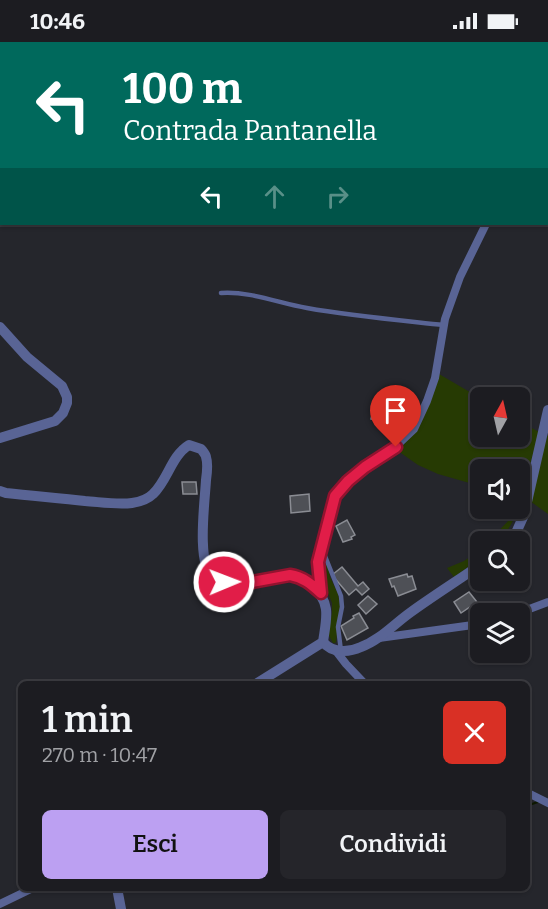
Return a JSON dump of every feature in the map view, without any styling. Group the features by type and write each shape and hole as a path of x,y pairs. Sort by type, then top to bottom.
{"street":[{"path":"261,681 322,642 326,606 321,593 318,562 335,496 348,481 396,447 414,429 435,378 444,325 460,277 486,225"},
{"path":"0,327 27,357 62,386 67,397 63,413 55,421 0,438"},
{"path":"517,531 524,515 548,410"},
{"path":"0,491 97,502 135,503 153,494 181,450 189,445 195,446 201,449 206,456 203,543 207,569 213,578 236,585 290,575 306,580 321,593"},
{"path":"322,642 327,647 339,651 361,647 379,638 409,613 470,572"},
{"path":"530,609 548,602"},
{"path":"379,638 470,625"},
{"path":"339,651 346,664 362,681"},
{"path":"530,794 548,803"},
{"path":"0,904 27,891"},
{"path":"116,891 121,909"}],"lane":[{"path":"221,292 241,292 283,304 348,315 444,325"},
{"path":"320,552 325,556 341,596 342,607 338,627 339,651"}],"green space":[{"path":"439,374 470,392 470,447 530,447 530,427 539,432 530,465 530,459 470,459 470,483 438,474 418,465 398,451 419,424"},
{"path":"545,434 548,436 548,514 530,501"},
{"path":"510,519 514,519 507,531 499,531"},
{"path":"470,557 470,565 454,577 447,568"},
{"path":"323,564 329,568 340,606 335,643 328,634 332,603 324,583"}],"building":[{"path":"374,406 391,411 387,423 371,419"},
{"path":"182,482 196,482 197,494 183,494"},
{"path":"309,494 310,511 291,513 290,496"},
{"path":"347,520 355,535 351,537 352,539 343,542 336,526"},
{"path":"342,567 358,586 363,582 369,589 362,595 356,589 349,595 332,575"},
{"path":"407,574 408,577 412,576 416,589 398,596 389,579"},
{"path":"469,592 477,602 470,603 470,607 461,613 454,602"},
{"path":"368,596 377,604 366,614 358,605"},
{"path":"359,613 368,628 347,640 341,626"}],"waterway":[{"path":"530,805 538,802"}],"route":[{"path":"224,582 236,585 290,575 306,580 321,593 318,562 335,496 365,467 396,447"}]}
